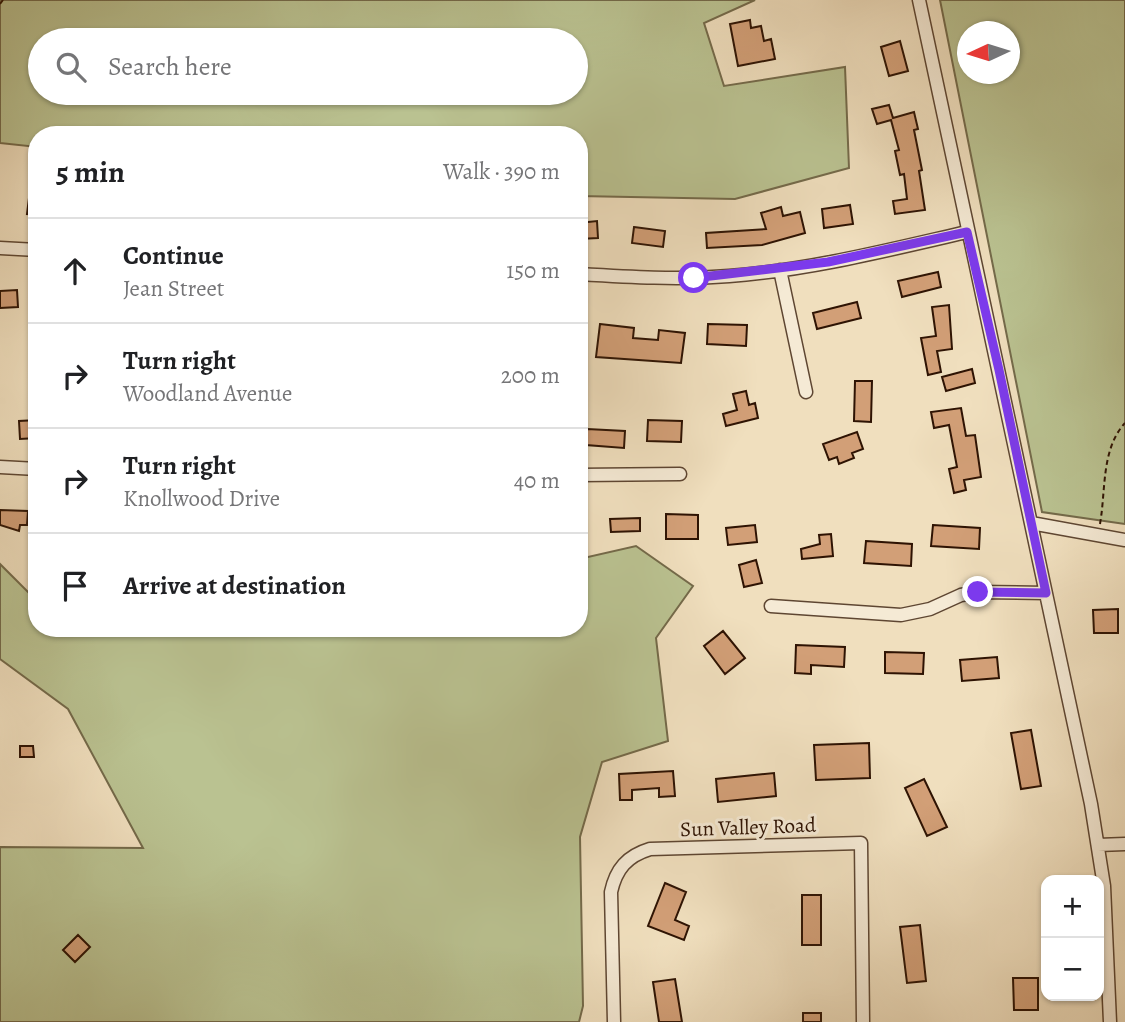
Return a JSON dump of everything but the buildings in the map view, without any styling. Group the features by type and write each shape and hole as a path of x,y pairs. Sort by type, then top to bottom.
{"street":[{"path":"919,0 1098,845 1107,927 1110,1022"},
{"path":"588,274 694,278 780,270 967,232"},
{"path":"0,248 28,250"},
{"path":"780,270 806,392"},
{"path":"0,467 28,469"},
{"path":"588,475 680,474"},
{"path":"1031,523 1125,540"},
{"path":"771,606 901,615 930,609 961,595 978,592 1046,593"},
{"name":"Sun Valley Road","path":"614,1022 611,892 614,880 627,860 650,849 861,843 863,1022"},
{"path":"1098,845 1125,844"}],"path":[{"path":"0,4 3,0"},
{"path":"1098,535 1107,461 1112,442 1125,423"}],"green space":[{"path":"0,0 755,0 704,23 724,86 845,67 849,168 735,199 588,196 588,126 28,126 28,146 0,143"},
{"path":"940,0 1125,0 1125,524 1042,512"},
{"path":"636,546 693,586 656,638 668,741 602,762 580,837 583,1006 579,1022 0,1022 0,847 143,848 68,709 0,659 0,564 28,592 28,637 588,637 588,557"}],"route":[{"path":"694,278 730,276 828,262 967,232 1046,593 978,592"}]}
